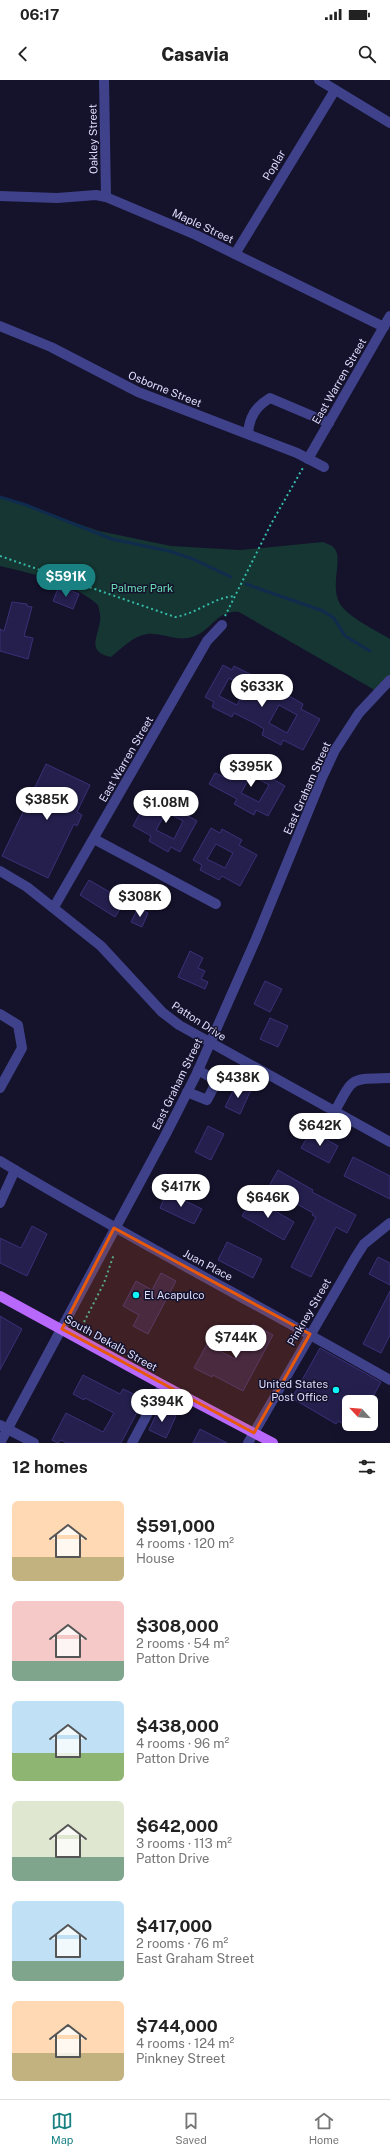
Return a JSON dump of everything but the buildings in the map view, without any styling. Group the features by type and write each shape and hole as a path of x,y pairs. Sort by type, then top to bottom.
{"main road":[{"name":"South Dekalb Street","path":"0,1296 163,1385 274,1443"}],"street":[{"name":"Oakley Street","path":"104,80 106,197"},
{"path":"319,80 390,123"},
{"name":"Poplar","path":"235,254 335,90"},
{"name":"Maple Street","path":"0,196 57,198 96,195 106,197 196,235 384,327"},
{"name":"East Warren Street","path":"308,459 390,316"},
{"name":"Osborne Street","path":"0,326 51,347 138,392 248,434 324,467"},
{"path":"248,434 249,422 259,405 270,398 328,423"},
{"name":"East Warren Street","path":"54,908 207,641 222,625"},
{"name":"East Graham Street","path":"0,1443 4,1427 62,1329 114,1228 188,1092 256,939 321,780 351,723 390,680"},
{"path":"94,839 216,904"},
{"name":"Patton Drive","path":"0,870 28,887 101,946 162,1012 179,1025 210,1044 390,1142"},
{"path":"0,1014 18,1025 22,1048 0,1088"},
{"path":"188,1092 207,1100 217,1081 198,1070"},
{"path":"335,1111 352,1082 359,1079 389,1078"},
{"name":"Juan Place","path":"0,1161 114,1228 310,1334 390,1380"},
{"path":"0,1203 15,1170"},
{"name":"Pinkney Street","path":"248,1443 310,1334 364,1244 390,1223"},
{"path":"132,1443 163,1385"},
{"path":"4,1427 34,1443"}],"path":[{"path":"222,625 234,596 308,459"},
{"path":"0,556 176,617 184,616 216,600 234,596"}],"highlighted area":[{"path":"114,1228 310,1334 254,1433 62,1329"}],"green space":[{"name":"Palmer Park","path":"0,497 99,531 171,546 240,550 323,542 333,547 337,552 336,589 340,604 356,619 390,639 390,680 378,692 239,612 231,612 219,617 204,631 192,637 175,638 158,634 142,635 132,640 111,657 103,655 98,652 95,643 100,619 98,605 76,590 52,580 0,566"}],"waterway":[{"path":"0,497 26,505 112,539 169,551 193,559 231,577"},
{"path":"246,584 323,611 334,618 345,636 370,651"}],"place":[{"name":"El Acapulco","path":"136,1295"},
{"name":"United States Post Office","path":"336,1390"}]}
